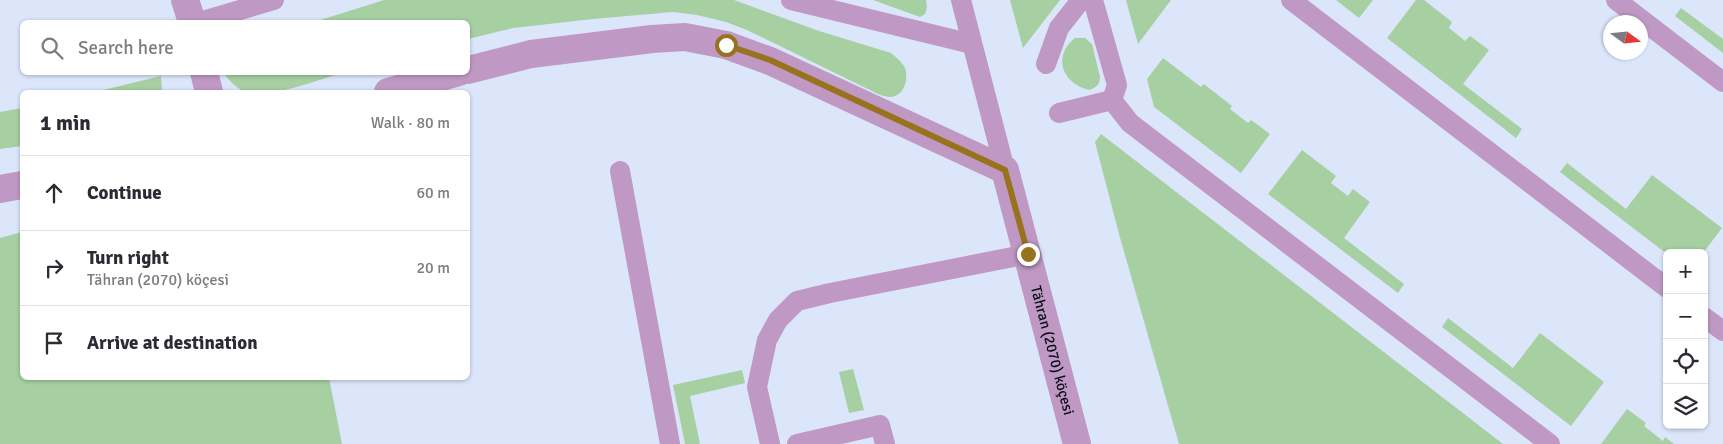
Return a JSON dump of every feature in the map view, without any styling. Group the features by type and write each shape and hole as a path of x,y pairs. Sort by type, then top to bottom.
{"street":[{"path":"185,0 191,20"},
{"path":"470,69 531,54 652,38 685,38 726,45 770,60 1005,170"},
{"path":"205,75 208,90"},
{"path":"395,90 448,75"},
{"name":"Tähran (2070) köçesi","path":"1005,170 1077,444"},
{"path":"0,189 20,185"}],"lane":[{"path":"207,20 274,0"},
{"path":"792,0 816,3 972,44"},
{"path":"961,0 1005,170"},
{"path":"1046,64 1059,28 1080,0"},
{"path":"1093,0 1117,85 1112,100"},
{"path":"1291,0 1663,285"},
{"path":"1616,0 1723,82"},
{"path":"1059,113 1112,100"},
{"path":"1112,100 1130,123 1550,444"},
{"path":"620,171 670,444"},
{"path":"770,444 757,387 767,340 778,320 797,302 830,293 1028,254"},
{"path":"1708,320 1723,331"},
{"path":"797,444 880,425 885,444"}],"green space":[{"path":"384,0 734,0 819,31 891,53 905,68 906,82 902,91 895,96 890,97 878,94 747,30 726,22 697,15 673,12 513,28 470,39 470,20 320,20"},
{"path":"873,0 926,0 927,7 925,14 920,17"},
{"path":"1010,0 1060,0 1023,48"},
{"path":"1126,0 1171,0 1138,44"},
{"path":"1336,0 1373,0 1359,18"},
{"path":"1416,0 1424,0 1452,22 1449,28 1465,41 1470,36 1489,50 1463,84 1522,129 1516,138 1387,38"},
{"path":"1681,8 1723,39 1723,53 1675,16"},
{"path":"1075,38 1085,38 1092,44 1100,77 1098,85 1090,90 1080,87 1073,82 1063,68 1064,53 1068,45"},
{"path":"1163,58 1201,87 1204,84 1232,106 1230,109 1248,123 1251,120 1270,134 1241,173 1154,107 1147,79"},
{"path":"226,75 337,75 282,90 242,90 231,82"},
{"path":"161,76 162,90 103,90"},
{"path":"20,108 20,146 0,149 0,112"},
{"path":"1101,134 1503,444 1179,444 1119,234 1095,142"},
{"path":"1302,150 1336,176 1331,183 1348,196 1353,189 1370,202 1344,238 1404,284 1398,293 1268,194"},
{"path":"1567,163 1626,209 1652,175 1722,228 1706,249 1663,249 1663,251 1560,172"},
{"path":"20,233 20,380 329,380 342,444 0,444 0,238"},
{"path":"1448,318 1513,368 1540,333 1604,382 1571,426 1442,327"},
{"path":"853,369 864,410 849,413 839,372"},
{"path":"742,370 745,383 690,396 700,444 685,444 673,385"},
{"path":"1627,409 1646,423 1644,426 1663,441 1665,437 1674,444 1601,444"}],"route":[{"path":"726,45 770,60 1005,170 1028,254"}]}
